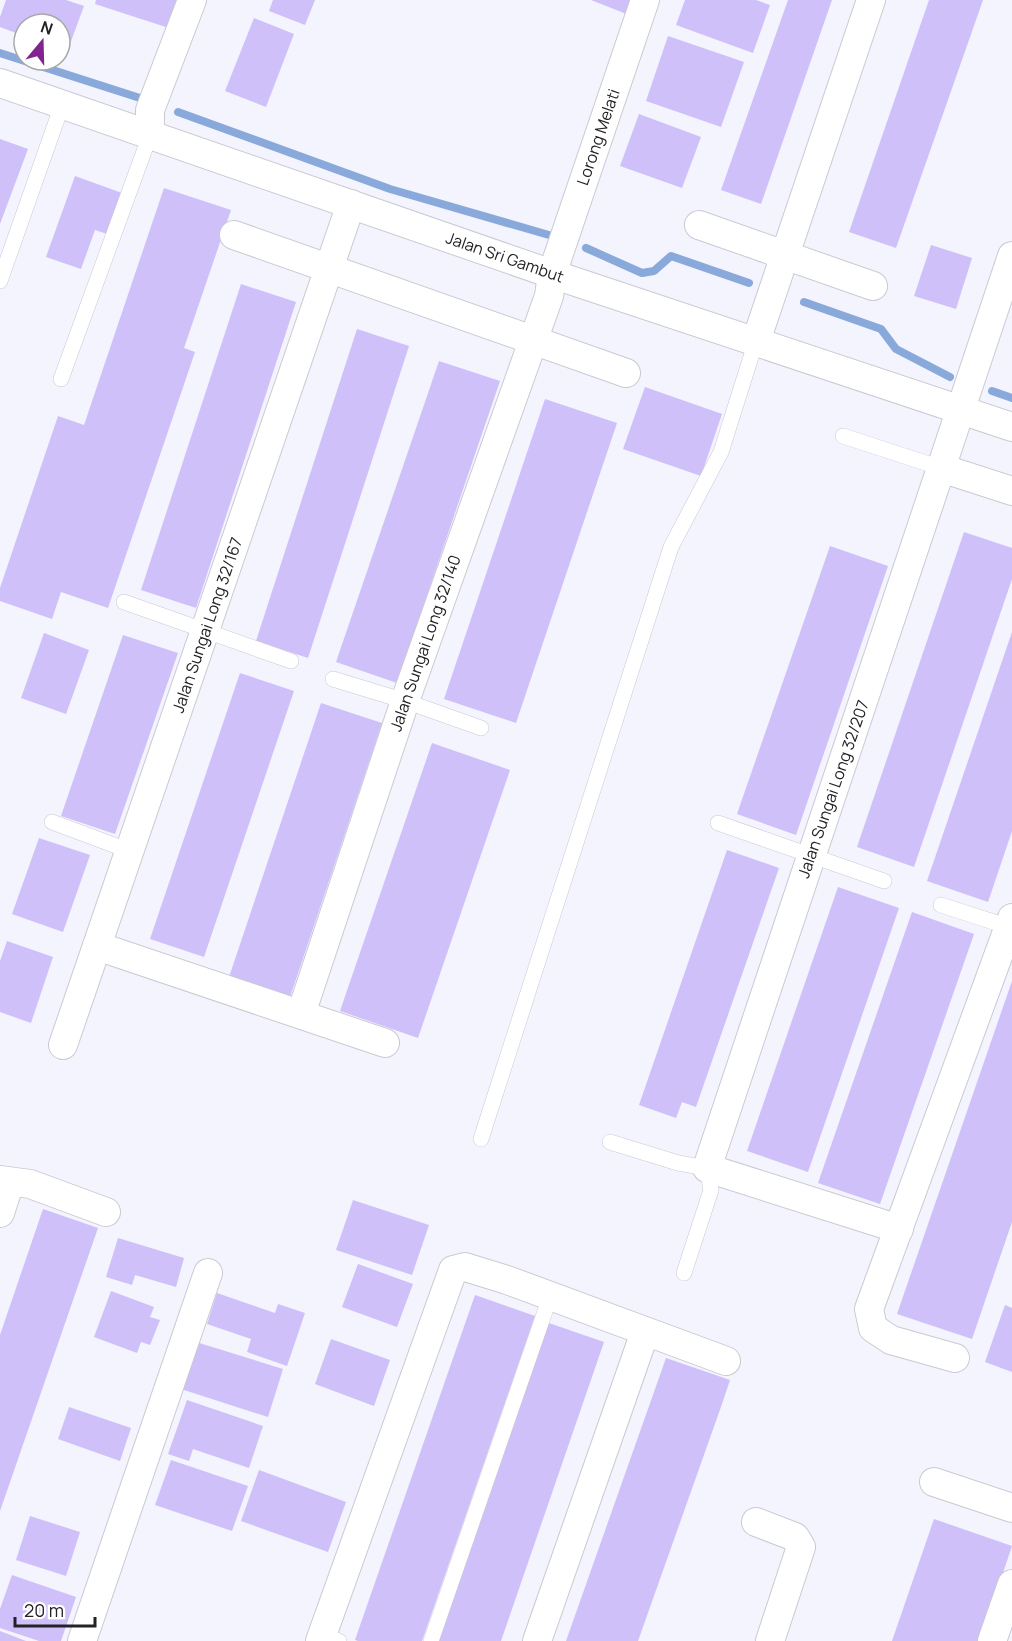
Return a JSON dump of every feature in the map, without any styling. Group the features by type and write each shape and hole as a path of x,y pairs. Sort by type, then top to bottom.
{"street":[{"path":"150,135 150,110 192,0"},
{"name":"Lorong Melati","path":"552,274 645,0"},
{"path":"756,341 871,0"},
{"name":"Jalan Sri Gambut","path":"0,83 552,274 1012,427"},
{"name":"Jalan Sungai Long 32/167","path":"63,1045 351,204"},
{"path":"699,225 784,257 873,286"},
{"path":"234,235 626,373"},
{"name":"Jalan Sungai Long 32/207","path":"707,1168 1012,256"},
{"name":"Jalan Sungai Long 32/140","path":"301,1014 405,701 549,296 552,274"},
{"path":"941,468 1012,491"},
{"path":"955,1358 891,1340 873,1328 869,1309 1011,924"},
{"path":"97,946 385,1043"},
{"path":"707,1168 899,1228"},
{"path":"0,1213 5,1181 30,1184 106,1212"},
{"path":"327,1639 453,1270 465,1267 726,1361"},
{"path":"82,1641 208,1273"},
{"path":"537,1641 645,1332"},
{"path":"933,1482 1012,1508"},
{"path":"756,1522 795,1537 801,1547 770,1641"},
{"path":"992,1641 1012,1586"}],"lane":[{"path":"0,281 62,105"},
{"path":"61,379 150,135"},
{"path":"481,1140 671,547 721,452 756,341"},
{"path":"843,436 941,468"},
{"path":"124,602 291,661"},
{"path":"333,679 481,728"},
{"path":"52,822 130,851"},
{"path":"718,823 884,881"},
{"path":"941,905 1011,924"},
{"path":"610,1142 678,1163 707,1168 711,1190 684,1273"},
{"path":"431,1641 549,1297"}],"building":[{"path":"6,0 66,0 84,6 72,38 72,12 12,12 12,32 0,27 0,17"},
{"path":"96,0 181,0 172,29 95,4"},
{"path":"273,0 315,0 305,25 269,11"},
{"path":"591,0 640,0 634,17"},
{"path":"685,0 756,0 770,5 753,53 676,25"},
{"path":"788,0 832,0 761,204 721,190"},
{"path":"929,0 983,0 896,248 849,232"},
{"path":"254,18 294,34 266,107 225,91"},
{"path":"668,36 744,62 721,127 646,101"},
{"path":"639,114 701,137 682,188 620,166"},
{"path":"0,139 28,149 0,224"},
{"path":"75,176 122,193 107,234 95,230 81,269 46,257"},
{"path":"164,188 231,210 184,348 195,352 108,608 61,592 52,619 0,601 0,588 58,416 84,425"},
{"path":"931,245 972,258 956,309 914,296"},
{"path":"241,284 296,302 196,608 141,590"},
{"path":"357,329 409,346 308,658 256,641"},
{"path":"439,361 500,381 397,683 336,662"},
{"path":"645,387 722,414 701,476 623,449"},
{"path":"545,399 617,423 516,723 444,699"},
{"path":"964,532 1012,548 1012,579 914,867 857,847"},
{"path":"830,546 888,566 796,835 737,814"},
{"path":"1012,632 1012,831 988,902 927,881"},
{"path":"44,633 89,650 66,714 21,698"},
{"path":"123,635 178,653 115,834 61,816"},
{"path":"240,673 294,691 204,957 150,939"},
{"path":"321,703 382,723 286,1009 225,989"},
{"path":"432,743 510,770 418,1038 340,1011"},
{"path":"39,838 90,855 63,932 12,914"},
{"path":"727,850 779,868 696,1107 682,1102 676,1118 639,1105"},
{"path":"838,887 899,908 808,1172 747,1151"},
{"path":"912,912 974,934 880,1204 818,1183"},
{"path":"7,941 53,957 31,1023 0,1012 0,961"},
{"path":"1012,981 1012,1222 972,1339 897,1314"},
{"path":"353,1200 429,1225 412,1275 336,1250"},
{"path":"43,1209 98,1228 0,1511 0,1335"},
{"path":"118,1238 184,1258 176,1287 135,1275 132,1285 106,1277"},
{"path":"358,1264 413,1284 397,1327 342,1307"},
{"path":"111,1291 154,1307 150,1317 160,1320 150,1345 141,1342 137,1353 94,1337"},
{"path":"217,1293 275,1313 278,1304 305,1313 287,1366 247,1352 251,1339 207,1324"},
{"path":"475,1295 535,1316 422,1641 355,1640"},
{"path":"1005,1305 1012,1308 1012,1372 985,1362"},
{"path":"546,1322 604,1342 501,1641 436,1641"},
{"path":"331,1339 390,1360 374,1406 315,1384"},
{"path":"196,1342 283,1369 268,1417 181,1389"},
{"path":"666,1358 730,1380 722,1404 638,1641 566,1641"},
{"path":"187,1400 263,1426 249,1468 193,1449 189,1461 168,1454"},
{"path":"69,1407 131,1428 120,1461 58,1439"},
{"path":"171,1460 248,1486 232,1531 155,1505"},
{"path":"259,1470 346,1502 328,1552 241,1521"},
{"path":"30,1516 80,1532 66,1576 16,1560"},
{"path":"934,1519 1012,1546 980,1641 892,1641"},
{"path":"12,1575 76,1597 61,1641 39,1641 0,1628 0,1609"},
{"path":"0,1631 26,1641 0,1641"}],"waterway":[{"path":"0,53 143,99"},
{"path":"178,112 390,189 549,235"},
{"path":"586,248 642,273 654,271 671,256 749,283"},
{"path":"804,302 881,329 896,349 950,377"},
{"path":"992,391 1012,398"}]}
